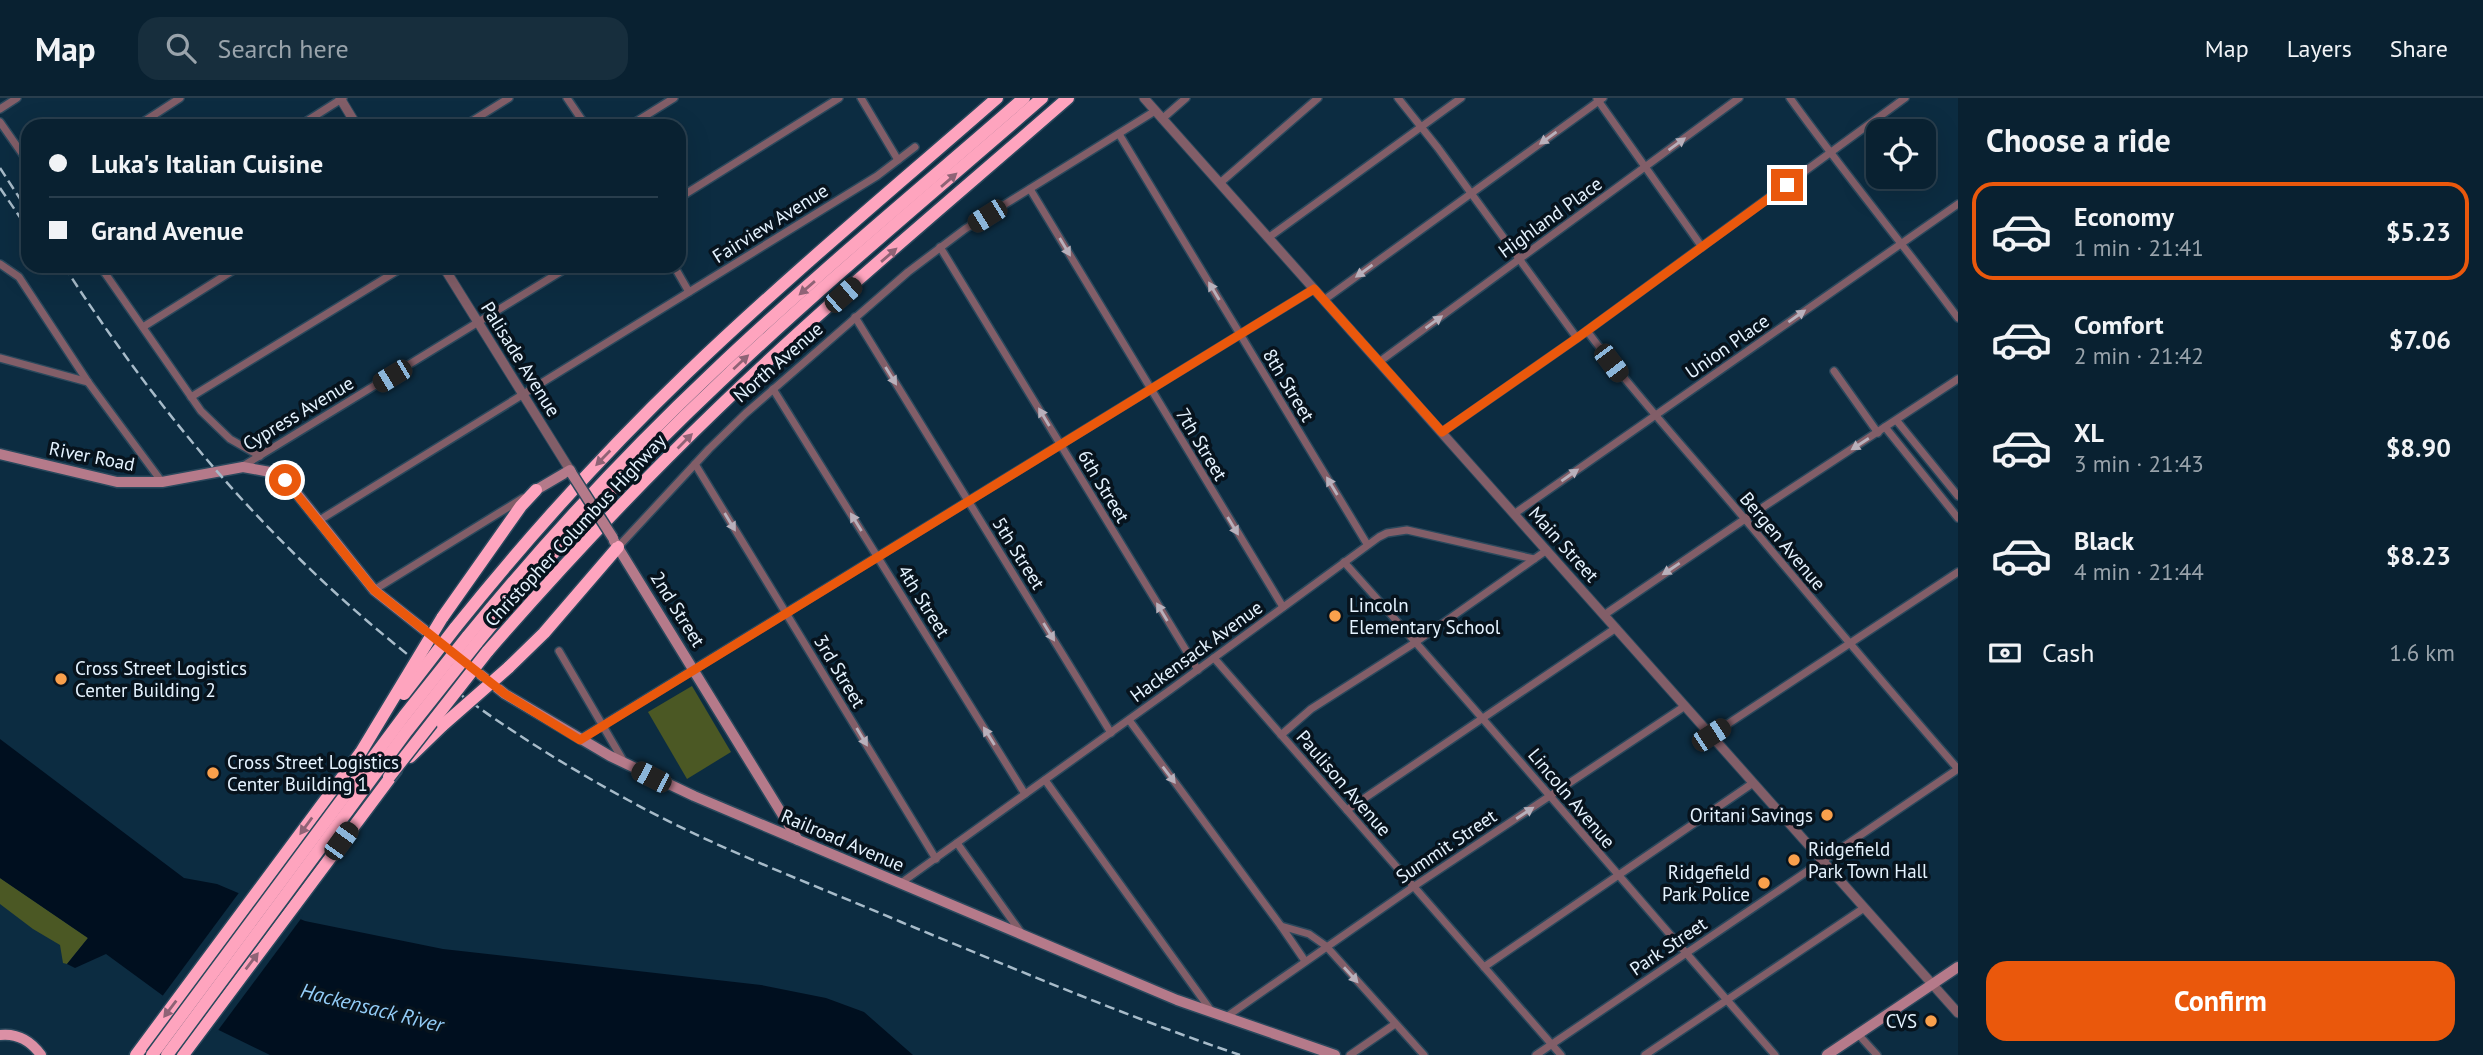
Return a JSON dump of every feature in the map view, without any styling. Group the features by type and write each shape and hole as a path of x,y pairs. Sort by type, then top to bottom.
{"highway":[{"name":"Christopher Columbus Highway","path":"136,1055 455,628 551,513 661,398 757,309 997,98"},
{"name":"Christopher Columbus Highway","path":"167,1055 391,753 471,640 582,505 691,393 761,328 1024,98"},
{"name":"Christopher Columbus Highway","path":"152,1055 404,716 471,640 700,401 779,327 1042,98"},
{"name":"Christopher Columbus Highway","path":"183,1055 389,777 487,652 599,529 718,408 785,346 1069,98"},
{"path":"361,752 442,618 521,506 536,490"},
{"path":"389,777 544,633 616,543"}],"main road":[{"name":"River Road","path":"0,454 109,481 135,483 162,481 219,470"},
{"name":"Railroad Avenue","path":"243,467 263,469 290,485 374,590 505,694 580,740 625,764 798,840 1177,1000 1335,1055"},
{"name":"Cypress Avenue","path":"219,470 243,467"},
{"path":"536,490 571,472"},
{"name":"2nd Street","path":"571,472 798,840"},
{"path":"1827,1055 1958,967"},
{"path":"0,1035 8,1034 26,1039 41,1055"}],"street":[{"path":"0,109 17,98"},
{"path":"148,119 180,98"},
{"path":"567,98 581,119"},
{"path":"640,119 674,98"},
{"path":"686,194 839,98"},
{"path":"861,98 898,160"},
{"name":"Main Street","path":"1144,98 1958,1013"},
{"path":"1162,119 1186,98"},
{"path":"1220,183 1318,98"},
{"path":"1398,98 1577,338"},
{"path":"1268,238 1461,98"},
{"name":"Highland Place","path":"1379,362 1739,98"},
{"path":"1790,98 1829,153 1958,318"},
{"path":"1442,432 1587,331 1905,98"},
{"path":"310,119 341,99 353,119"},
{"path":"475,119 507,99"},
{"path":"1324,300 1600,99 1702,247"},
{"name":"North Avenue","path":"616,543 773,389 940,247 1155,111"},
{"path":"0,122 21,152"},
{"name":"8th Street","path":"1119,134 1367,544"},
{"name":"Fairview Avenue","path":"318,521 877,176 915,147"},
{"name":"7th Street","path":"1030,189 1283,607"},
{"name":"Union Place","path":"1514,514 1958,204"},
{"name":"6th Street","path":"940,247 1198,670"},
{"path":"0,264 19,277 88,382 162,481"},
{"path":"105,273 191,397 217,428 244,449 260,456"},
{"path":"143,327 229,273"},
{"path":"191,397 394,273"},
{"name":"Palisade Avenue","path":"447,273 571,472"},
{"name":"Cypress Avenue","path":"243,467 559,273"},
{"path":"678,273 689,292"},
{"path":"580,740 1314,289"},
{"name":"5th Street","path":"855,317 1111,733"},
{"name":"Bergen Avenue","path":"1587,331 1623,379 1958,769"},
{"path":"0,358 88,382"},
{"path":"1834,371 1958,518"},
{"path":"1604,615 1958,379"},
{"name":"4th Street","path":"773,389 1025,794"},
{"path":"1897,421 1958,499 1949,507"},
{"path":"1920,471 1931,463"},
{"name":"3rd Street","path":"695,464 936,859"},
{"path":"374,590 536,490"},
{"name":"Hackensack Avenue","path":"901,883 1198,670 1367,544 1387,533 1407,530 1534,559"},
{"path":"1281,735 1311,709 1416,642 1547,550"},
{"name":"Lincoln Avenue","path":"1343,562 1484,718 1775,1055"},
{"path":"1711,735 1850,646 1958,572"},
{"path":"1347,810 1616,628"},
{"path":"559,650 625,764"},
{"name":"Paulison Avenue","path":"1214,658 1561,1055"},
{"name":"Summit Street","path":"1226,1017 1413,887 1685,706"},
{"path":"1129,720 1305,961"},
{"name":"Park Street","path":"1536,1055 1958,769"},
{"path":"1045,780 1213,1012"},
{"path":"1484,967 1754,783"},
{"path":"957,843 1023,935"},
{"path":"1645,1055 1864,908"},
{"path":"1281,926 1309,934 1326,946 1424,1055"},
{"path":"1350,1055 1395,1024"},
{"path":"1858,1034 1877,1055"}],"green space":[{"path":"692,686 731,752 687,779 648,712"},
{"path":"0,878 88,938 67,964 63,963 60,945 0,904"}],"water":[{"name":"Hackensack River","path":"0,739 184,878 217,884 305,921 443,949 761,985 826,998 864,1012 913,1055 270,1055 192,1017 106,954 75,968 67,964 88,938 0,878"}],"pier":[{"path":"241,890 303,916 216,1033 190,1020 161,998"}],"railway":[{"path":"0,168 21,200"},
{"path":"0,188 21,219"},
{"path":"69,273 121,350 181,428 244,501 311,570 383,634 459,694 541,749 628,800 729,849 1069,991 1240,1055"}],"place":[{"name":"Lincoln Elementary School","path":"1335,616"},
{"name":"Cross Street Logistics Center Building 2","path":"61,679"},
{"name":"Cross Street Logistics Center Building 1","path":"213,773"},
{"name":"Oritani Savings","path":"1827,815"},
{"name":"Ridgefield Park Town Hall","path":"1794,860"},
{"name":"Ridgefield Park Police","path":"1764,883"},
{"name":"CVS","path":"1931,1021"}],"route":[{"path":"285,480 374,590 505,694 580,740 1314,289 1442,432 1577,338 1787,185"}]}
